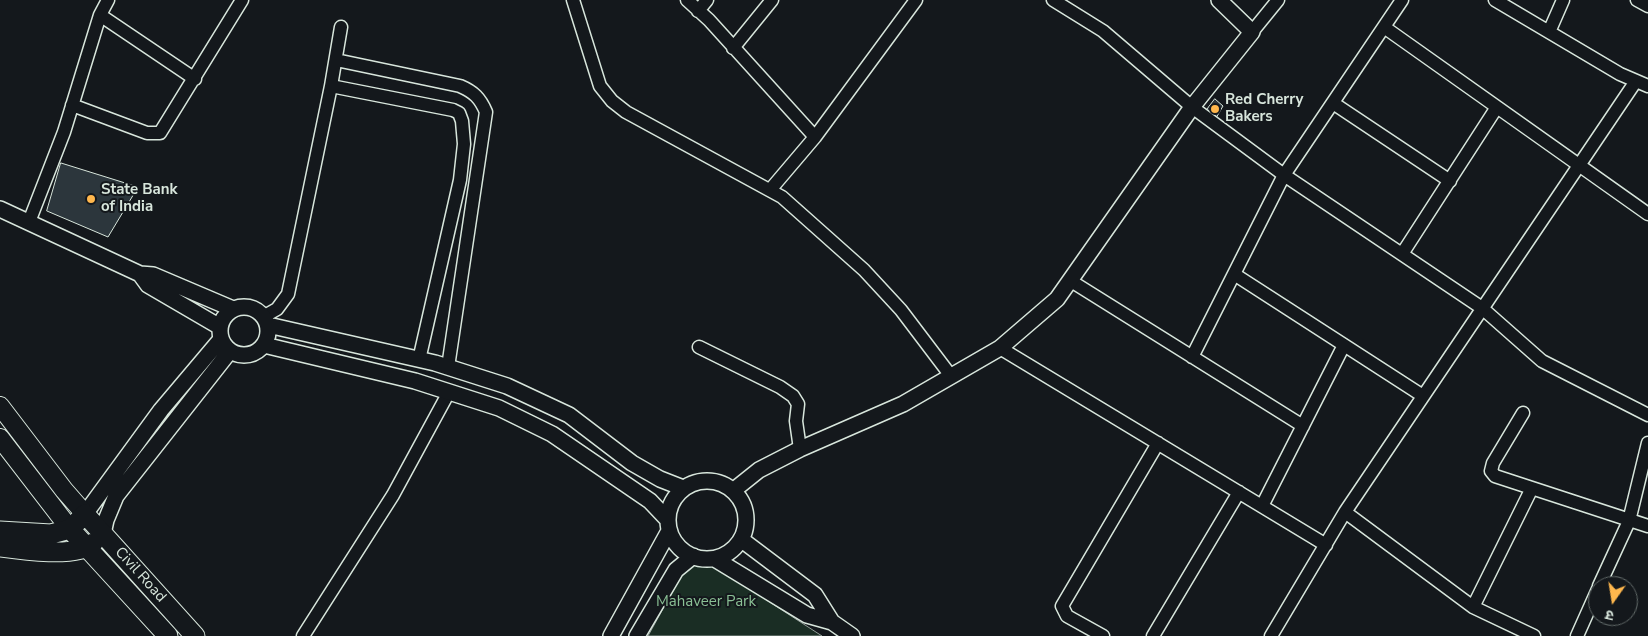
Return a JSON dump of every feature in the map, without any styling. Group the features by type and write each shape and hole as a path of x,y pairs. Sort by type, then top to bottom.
{"main road":[{"path":"0,406 64,490 85,514 70,529 51,534 0,531"},
{"path":"0,438 70,529"},
{"name":"Civil Road","path":"85,514 195,636"},
{"name":"Civil Road","path":"70,529 168,636"},
{"path":"0,547 51,551 88,548 103,534"}],"street":[{"path":"29,222 64,132 100,15 108,0"},
{"path":"72,104 147,133 160,133 242,0"},
{"path":"573,0 600,86 612,101 626,112 782,197 864,270 901,310 951,376"},
{"path":"687,0 815,137"},
{"path":"698,10 706,0"},
{"path":"733,48 772,0"},
{"path":"770,190 815,137 916,0"},
{"path":"1053,0 1103,31 1192,108 1284,175 1482,308 1542,361 1648,415"},
{"path":"1219,0 1252,32"},
{"path":"734,490 759,470 800,449 903,404 1000,348 1058,299 1192,108 1278,0"},
{"path":"1192,357 1284,175 1402,0"},
{"path":"1271,636 1345,512 1482,308 1579,165 1642,84 1495,0"},
{"path":"1549,32 1563,0"},
{"path":"1637,0 1648,6"},
{"path":"100,15 195,79"},
{"path":"265,321 288,294 331,86 341,27"},
{"path":"1384,27 1648,214"},
{"path":"336,60 460,86 480,100 486,112 448,367"},
{"path":"331,86 453,110 459,113 462,121 464,144 460,180 419,360"},
{"path":"1333,103 1450,181"},
{"path":"1402,254 1497,107"},
{"path":"0,208 140,274 153,275 233,310"},
{"path":"103,534 106,520 116,496 224,339 225,316 241,307 253,308 265,321 268,338 264,345 252,354 239,354 224,339 148,285 140,274"},
{"path":"1234,274 1423,396"},
{"path":"1071,281 1303,426"},
{"path":"265,321 448,367 507,386 569,415 632,463 660,479 683,488"},
{"path":"85,514 161,410 224,339"},
{"path":"264,345 406,379 449,392 499,408 552,434 650,501 669,526 682,550 693,556 714,559 807,615 832,622 852,636"},
{"path":"1262,506 1344,345"},
{"path":"699,347 780,387 793,396 798,404 796,421 800,449"},
{"path":"1000,348 1326,545"},
{"path":"303,636 393,495 449,392"},
{"path":"1523,413 1491,471 1495,476 1532,490 1648,526"},
{"path":"1103,636 1067,616 1062,606 1158,443"},
{"path":"1604,576 1629,521 1648,443"},
{"path":"611,636 669,526 669,510 674,498 683,488 700,481 718,482 734,490 744,505 747,523 742,540 730,552 714,559"},
{"path":"1473,607 1532,490"},
{"path":"1153,636 1239,492"},
{"path":"1345,512 1473,607 1534,636"},
{"path":"742,540 815,595 832,622"},
{"path":"637,636 676,570 693,556"},
{"path":"1577,636 1588,612"}],"green space":[{"name":"Mahaveer Park","path":"711,564 822,636 648,636 687,565"}],"building":[{"name":"Red Cherry Bakers","path":"1215,99 1223,106 1216,118 1206,111"},
{"name":"State Bank of India","path":"61,163 138,187 108,237 47,211"}],"place":[{"name":"Red Cherry Bakers","path":"1215,109"},
{"name":"State Bank of India","path":"91,199"}]}
